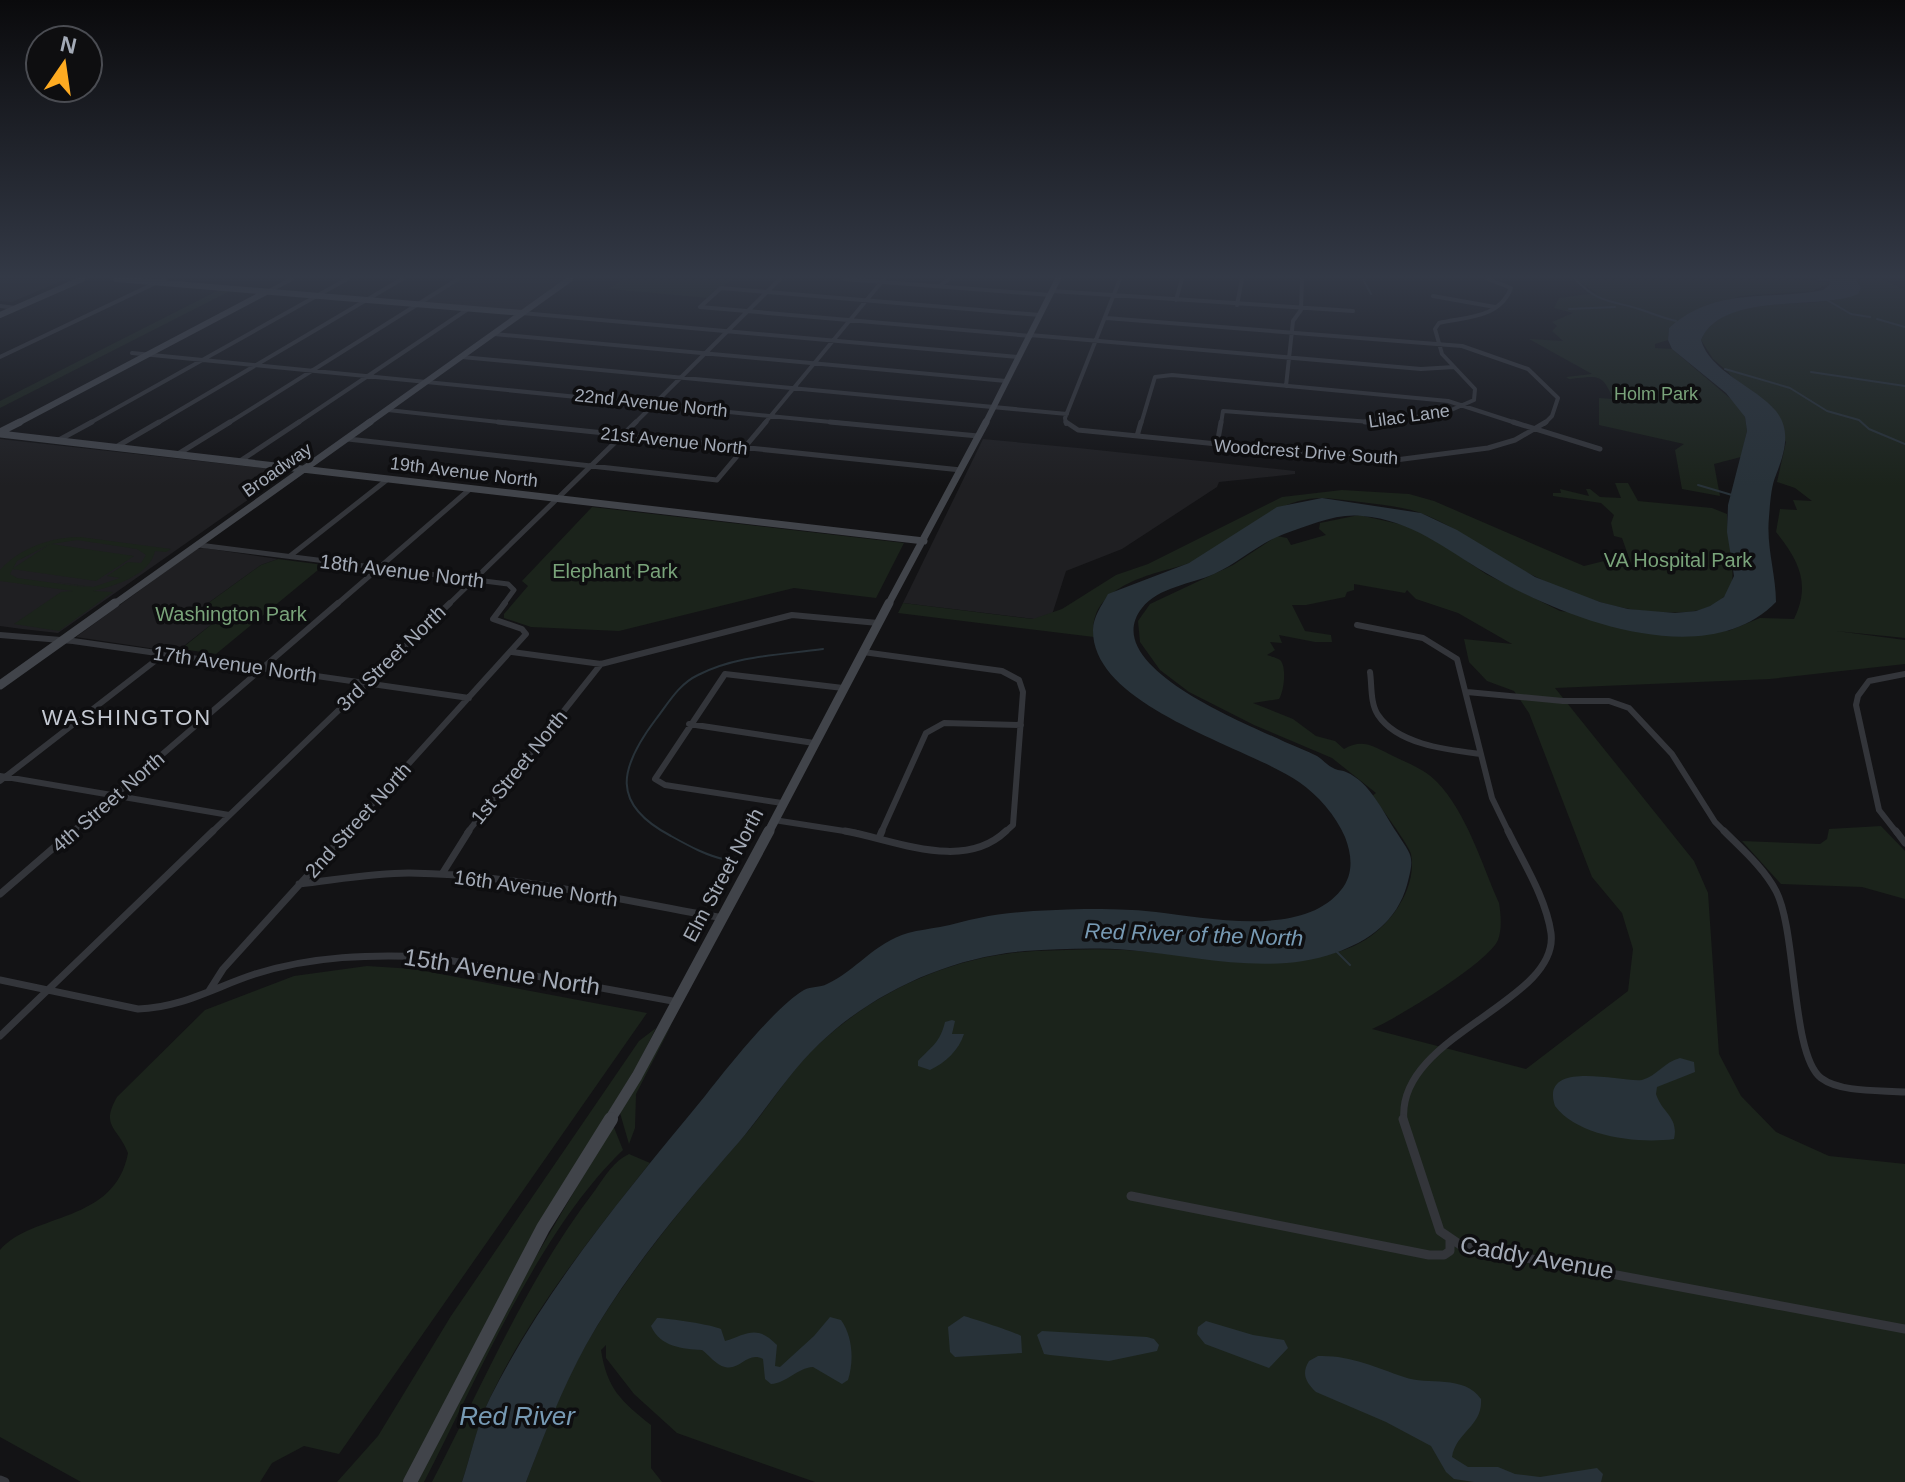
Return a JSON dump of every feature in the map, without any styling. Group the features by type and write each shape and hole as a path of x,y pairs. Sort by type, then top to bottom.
{"street":[{"path":"0,357 19,348"},
{"path":"0,433 160,348"},
{"path":"57,441 222,348"},
{"path":"116,447 284,348"},
{"path":"178,454 346,348"},
{"path":"240,461 410,348"},
{"name":"Broadway","path":"0,685 474,348"},
{"path":"643,348 1006,381"},
{"name":"3rd Street North","path":"0,1036 711,348"},
{"path":"348,439 717,480 826,348"},
{"path":"916,348 1018,357"},
{"name":"Elm Street North","path":"410,1482 543,1228 637,1076 678,1002 924,541 1023,348"},
{"path":"1067,414 1093,348"},
{"path":"1182,348 1421,369 1454,367"},
{"path":"1286,386 1290,348"},
{"name":"Lilac Lane","path":"1217,445 1223,411 1371,422 1442,414 1466,406 1474,400 1475,389 1441,348"},
{"path":"1472,348 1528,369 1558,398 1558,409 1553,419 1540,430"},
{"name":"22nd Avenue North","path":"132,353 978,436"},
{"name":"Woodcrest Drive South","path":"462,357 1067,414 1066,424 1078,430 1388,461 1506,443 1540,430"},
{"path":"1137,436 1155,377 1160,374 1437,399 1600,449"},
{"name":"21st Avenue North","path":"388,410 961,470"},
{"name":"19th Avenue North","path":"0,433 924,541"},
{"path":"290,556 388,479"},
{"name":"4th Street North","path":"0,894 470,489"},
{"name":"18th Avenue North","path":"199,545 513,587 514,590 493,619 526,631 526,636 512,652"},
{"path":"512,652 601,664 800,614 878,623"},
{"path":"1357,625 1399,632 1451,653 1460,665 1496,810 1539,896 1551,933 1550,949 1534,977 1428,1060 1407,1087 1402,1104 1404,1124 1440,1231 1450,1240"},
{"name":"17th Avenue North","path":"0,635 164,654 469,698"},
{"name":"2nd Street North","path":"209,991 223,969 512,652"},
{"path":"774,820 949,852 981,848 1005,834 1013,825 1022,686 1013,675 990,669 863,652"},
{"path":"2,778 164,654"},
{"name":"1st Street North","path":"442,874 470,829 601,664"},
{"path":"1370,672 1375,706 1386,723 1425,744 1481,754"},
{"path":"782,803 665,785 656,781 655,776 725,674 843,688"},
{"path":"1905,674 1869,681 1858,696 1856,705 1879,810 1905,843"},
{"path":"1467,692 1553,701 1620,703 1629,708 1672,754 1715,822 1762,869 1776,890 1787,920 1797,1010 1813,1068 1822,1079 1841,1086 1905,1092"},
{"path":"879,838 926,733 944,723 1021,725"},
{"path":"689,724 814,743"},
{"path":"2,778 229,815"},
{"name":"16th Avenue North","path":"299,884 404,873 442,874 503,880 723,918"},
{"name":"15th Avenue North","path":"0,980 138,1009 157,1010 172,1008 250,976 295,964 371,954 431,957 678,1002"},
{"name":"Caddy Avenue","path":"1131,1196 1429,1255 1444,1255 1450,1251 1450,1240 1462,1246 1905,1329"}],"shaded area":[{"path":"0,439 289,471 58,633 0,626"},
{"path":"983,439 1295,471 1295,474 1219,482 1217,487 1122,549 1066,571 1050,621 903,603"},
{"path":"196,549 278,559 261,565 186,619 212,624 176,652 76,637"}],"green space":[{"path":"104,348 118,348 0,408 0,401"},
{"name":"Holm Park","path":"1545,348 1672,349 1738,405 1745,417 1747,431 1741,457 1714,464 1720,496 1682,489 1675,450 1684,444 1599,425 1599,398 1613,399 1605,384 1592,377 1566,377 1592,374"},
{"path":"1706,348 1905,348 1905,638 1836,631 1905,640 1905,664 1770,679 1555,688 1694,861 1708,893 1719,1054 1741,1096 1776,1132 1829,1156 1905,1164 1905,1482 815,1482 677,1433 634,1394 606,1358 606,1345 601,1350 612,1385 631,1409 651,1425 651,1468 662,1482 526,1482 554,1410 579,1358 641,1261 800,1064 821,1042 868,1006 920,978 976,959 1006,954 1114,949 1270,962 1327,955 1366,940 1397,909 1410,882 1411,854 1372,796 1376,793 1332,758 1254,725 1189,692 1160,670 1140,642 1138,621 1150,604 1233,565 1277,536 1287,538 1291,545 1326,535 1319,529 1320,523 1359,515 1408,526 1430,536 1486,574 1560,611 1728,631 1760,618 1794,619 1802,595 1800,573 1776,532 1780,509 1797,510 1793,500 1812,501 1795,488 1777,482 1786,442 1728,372","holes":["1354,584 1405,593 1407,590 1416,599 1458,613 1512,644 1464,639 1469,662 1487,681 1514,691 1529,713 1592,877 1622,913 1633,949 1628,991 1526,1069 1372,1029 1420,1003 1460,976 1491,950 1498,940 1501,922 1499,903 1465,824 1448,795 1427,773 1377,748 1361,744 1344,749 1335,741 1316,736 1293,719 1253,703 1279,699 1281,696 1284,668 1279,659 1267,655 1275,650 1270,642 1282,643 1279,635 1332,642 1331,635 1305,631 1292,605 1345,597 1347,592 1354,590"]},
{"name":"VA Hospital Park","path":"1615,483 1628,483 1638,501 1712,508 1727,514 1732,580 1724,597 1706,608 1686,612 1636,610 1612,605 1564,590 1541,579 1449,526 1418,512 1335,499 1312,499 1271,513 1198,559 1148,575 1120,588 1099,608 1094,621 1094,637 898,613 903,603 1033,619 1062,609 1116,575 1148,564 1282,497 1342,490 1409,494 1434,501 1584,566 1628,555 1622,538 1614,536 1611,523 1614,515 1601,503 1553,496 1553,493 1561,493 1560,489 1589,496 1586,489 1590,489 1600,497 1621,498"},
{"name":"Elephant Park","path":"592,507 904,543 876,598 794,588 619,631 531,627 504,618 528,586 522,581"},
{"path":"69,538 171,549 155,551 146,567 130,578 93,591 113,592 59,631 14,624 61,592 73,591 0,581 0,570 26,550","holes":["77,540 137,549 146,555 141,563 128,562 107,576 120,578 93,587 17,578 10,574 13,569 96,581 134,556 51,544","50,544 13,568 17,561"]},
{"name":"Washington Park","path":"278,559 324,565 216,654 181,649 212,624 185,620 261,565"},
{"path":"1881,826 1905,851 1905,899 1862,887 1781,884 1742,841 1820,844 1827,839 1829,829"},
{"path":"367,966 414,969 647,1013 339,1454 304,1446 272,1463 260,1482 81,1482 0,1437 0,1250 32,1229 90,1205 107,1193 120,1176 128,1153 110,1121 117,1097 205,1010 294,976"},
{"path":"673,1022 636,1094 635,1128 629,1144 620,1113"},
{"path":"656,1028 637,1066 560,1191 403,1482 337,1482 378,1436 451,1316 639,1041"},
{"path":"613,1125 623,1150 564,1221 512,1307 424,1482 417,1482 531,1265"},
{"path":"629,1154 650,1163 584,1248 523,1337 485,1410 462,1482 432,1482 549,1258 606,1174"}],"water":[{"name":"Red River","path":"1705,348 1723,370 1767,402 1784,426 1785,443 1774,479 1768,528 1776,602 1746,624 1711,634 1672,637 1632,631 1591,621 1552,606 1486,573 1412,529 1362,516 1342,516 1322,521 1275,538 1214,574 1157,595 1142,608 1134,630 1140,651 1158,671 1212,707 1317,756 1336,770 1345,771 1362,783 1375,798 1411,857 1402,898 1389,919 1370,936 1335,953 1285,963 1233,962 1116,949 1025,951 997,955 941,969 863,1008 808,1056 638,1265 577,1362 526,1482 462,1482 490,1398 536,1317 617,1204 738,1055 792,998 804,990 838,978 896,937 974,919 1018,912 1120,909 1227,920 1279,920 1303,915 1324,905 1341,890 1350,871 1345,837 1337,821 1313,793 1275,768 1176,721 1117,681 1099,657 1093,630 1096,616 1108,594 1189,563 1277,507 1322,498 1421,513 1457,530 1535,577 1600,602 1628,609 1675,613 1696,611 1724,597 1734,576 1727,532 1728,505 1747,431 1745,417 1726,393 1672,349"},
{"path":"955,1021 952,1034 964,1034 955,1051 930,1070 918,1066 918,1061 938,1040 945,1022"},
{"path":"1680,1058 1694,1062 1695,1072 1657,1087 1656,1094 1674,1125 1674,1139 1644,1140 1610,1136 1578,1125 1555,1106 1553,1091 1559,1082 1570,1077 1642,1080"},
{"path":"964,1316 1021,1336 1022,1353 955,1357 950,1352 948,1327"},
{"path":"830,1317 841,1320 850,1341 850,1373 848,1380 842,1384 813,1367 771,1384 765,1379 763,1359 752,1357 735,1366 725,1367 702,1350 666,1343 651,1326 657,1318 700,1324 721,1329 725,1341 758,1333 777,1345 775,1366 780,1367"},
{"path":"1206,1321 1253,1335 1284,1340 1288,1348 1269,1368 1205,1344 1197,1334 1198,1327"},
{"path":"1042,1331 1147,1337 1159,1345 1157,1351 1109,1361 1050,1355 1044,1354 1037,1335"},
{"path":"1318,1356 1352,1360 1414,1380 1455,1383 1474,1391 1481,1399 1478,1416 1458,1441 1452,1457 1468,1467 1498,1467 1515,1474 1540,1477 1597,1468 1603,1474 1601,1482 1474,1482 1454,1479 1446,1472 1431,1446 1386,1422 1316,1392 1305,1374 1309,1361"}],"waterway":[{"path":"1725,369 1790,388 1827,411 1859,420 1869,429 1905,444"},
{"path":"1811,372 1905,386"},
{"path":"1698,485 1732,495"},
{"path":"727,860 678,840 651,824 638,811 630,798 627,784 634,753 675,694 698,675 728,663 823,649"},
{"path":"1336,951 1350,965"}],"district":[{"name":"WASHINGTON","path":"127,717"}],"water label":[{"name":"Red River of the North","path":"1194,934"}]}
